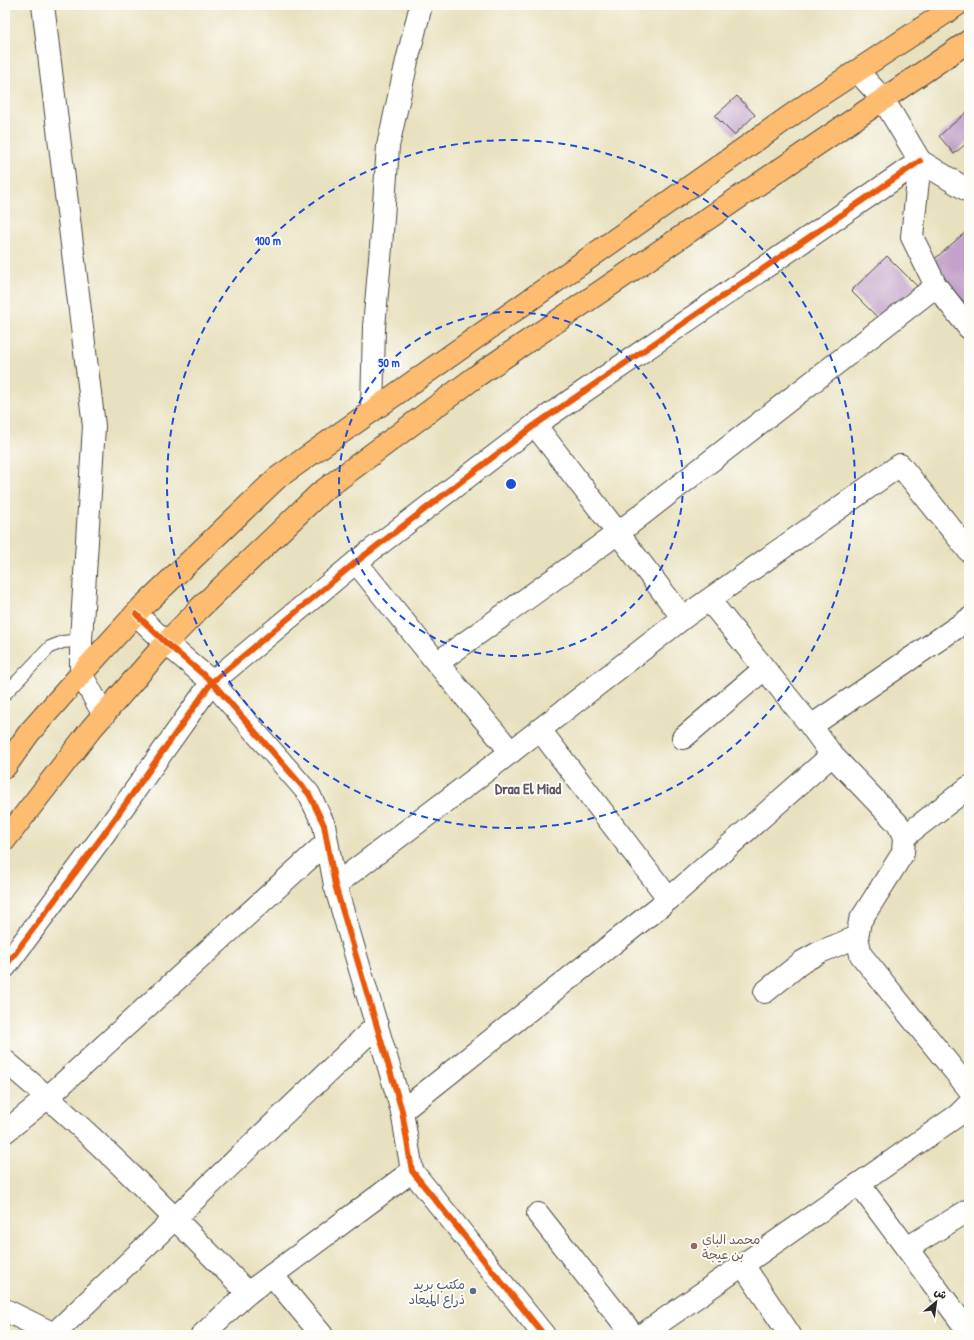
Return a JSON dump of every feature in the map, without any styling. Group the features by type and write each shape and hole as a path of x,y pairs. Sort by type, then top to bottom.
{"highway":[{"path":"5,767 29,732 136,614 277,478 813,100 957,5"},
{"path":"5,840 91,729 166,643 200,608 320,493 478,375 969,41"}],"street":[{"path":"42,5 94,426 80,674 104,715"},
{"path":"372,410 374,327 388,146 421,5"},
{"path":"857,71 883,99 920,161 969,191"},
{"path":"920,161 912,238 936,286 969,328"},
{"path":"5,967 104,834 212,682 356,562 535,425 920,161"},
{"path":"437,663 618,532 936,286"},
{"path":"535,425 683,618"},
{"path":"335,885 540,730 683,618 900,465 969,551"},
{"path":"356,562 511,752"},
{"path":"709,600 811,726 832,755 898,824 904,837 903,853 860,921 857,937 861,955 969,1089"},
{"path":"136,614 166,643 212,682 309,794 324,825 335,885 402,1110 412,1171 541,1334"},
{"path":"811,726 969,619"},
{"path":"683,738 764,669"},
{"path":"540,730 670,899"},
{"path":"402,1110 670,899 832,755"},
{"path":"904,837 969,787"},
{"path":"5,1132 48,1097 327,842"},
{"path":"765,992 802,962 820,952 857,937"},
{"path":"5,1310 55,1334 175,1217 377,1025"},
{"path":"5,1061 48,1097 175,1217 248,1293"},
{"path":"642,1335 958,1115 969,1104"},
{"path":"202,1335 248,1293 412,1171"},
{"path":"859,1184 969,1332"},
{"path":"907,1248 969,1210"},
{"path":"538,1214 633,1335"},
{"path":"743,1265 790,1335"},
{"path":"272,1275 322,1335"}],"lane":[{"path":"5,694 50,647 63,642 81,640"}],"building":[{"path":"737,96 755,115 734,135 715,116"},
{"path":"969,110 969,141 954,154 939,136"},
{"path":"969,229 969,307 929,264"},
{"path":"887,256 917,286 881,321 851,291"}],"cycle path":[{"path":"5,967 104,834 212,682 356,562 535,425 920,161"},
{"path":"136,614 166,643 212,682 309,794 324,825 335,885 402,1111 412,1171 544,1335"}],"place":[{"name":"محمد الباي بن عيجة","path":"694,1246"},
{"name":"مكتب بريد ذراع الميعاد","path":"473,1291"}],"district":[{"name":"Draa El Miad","path":"528,788"}]}
